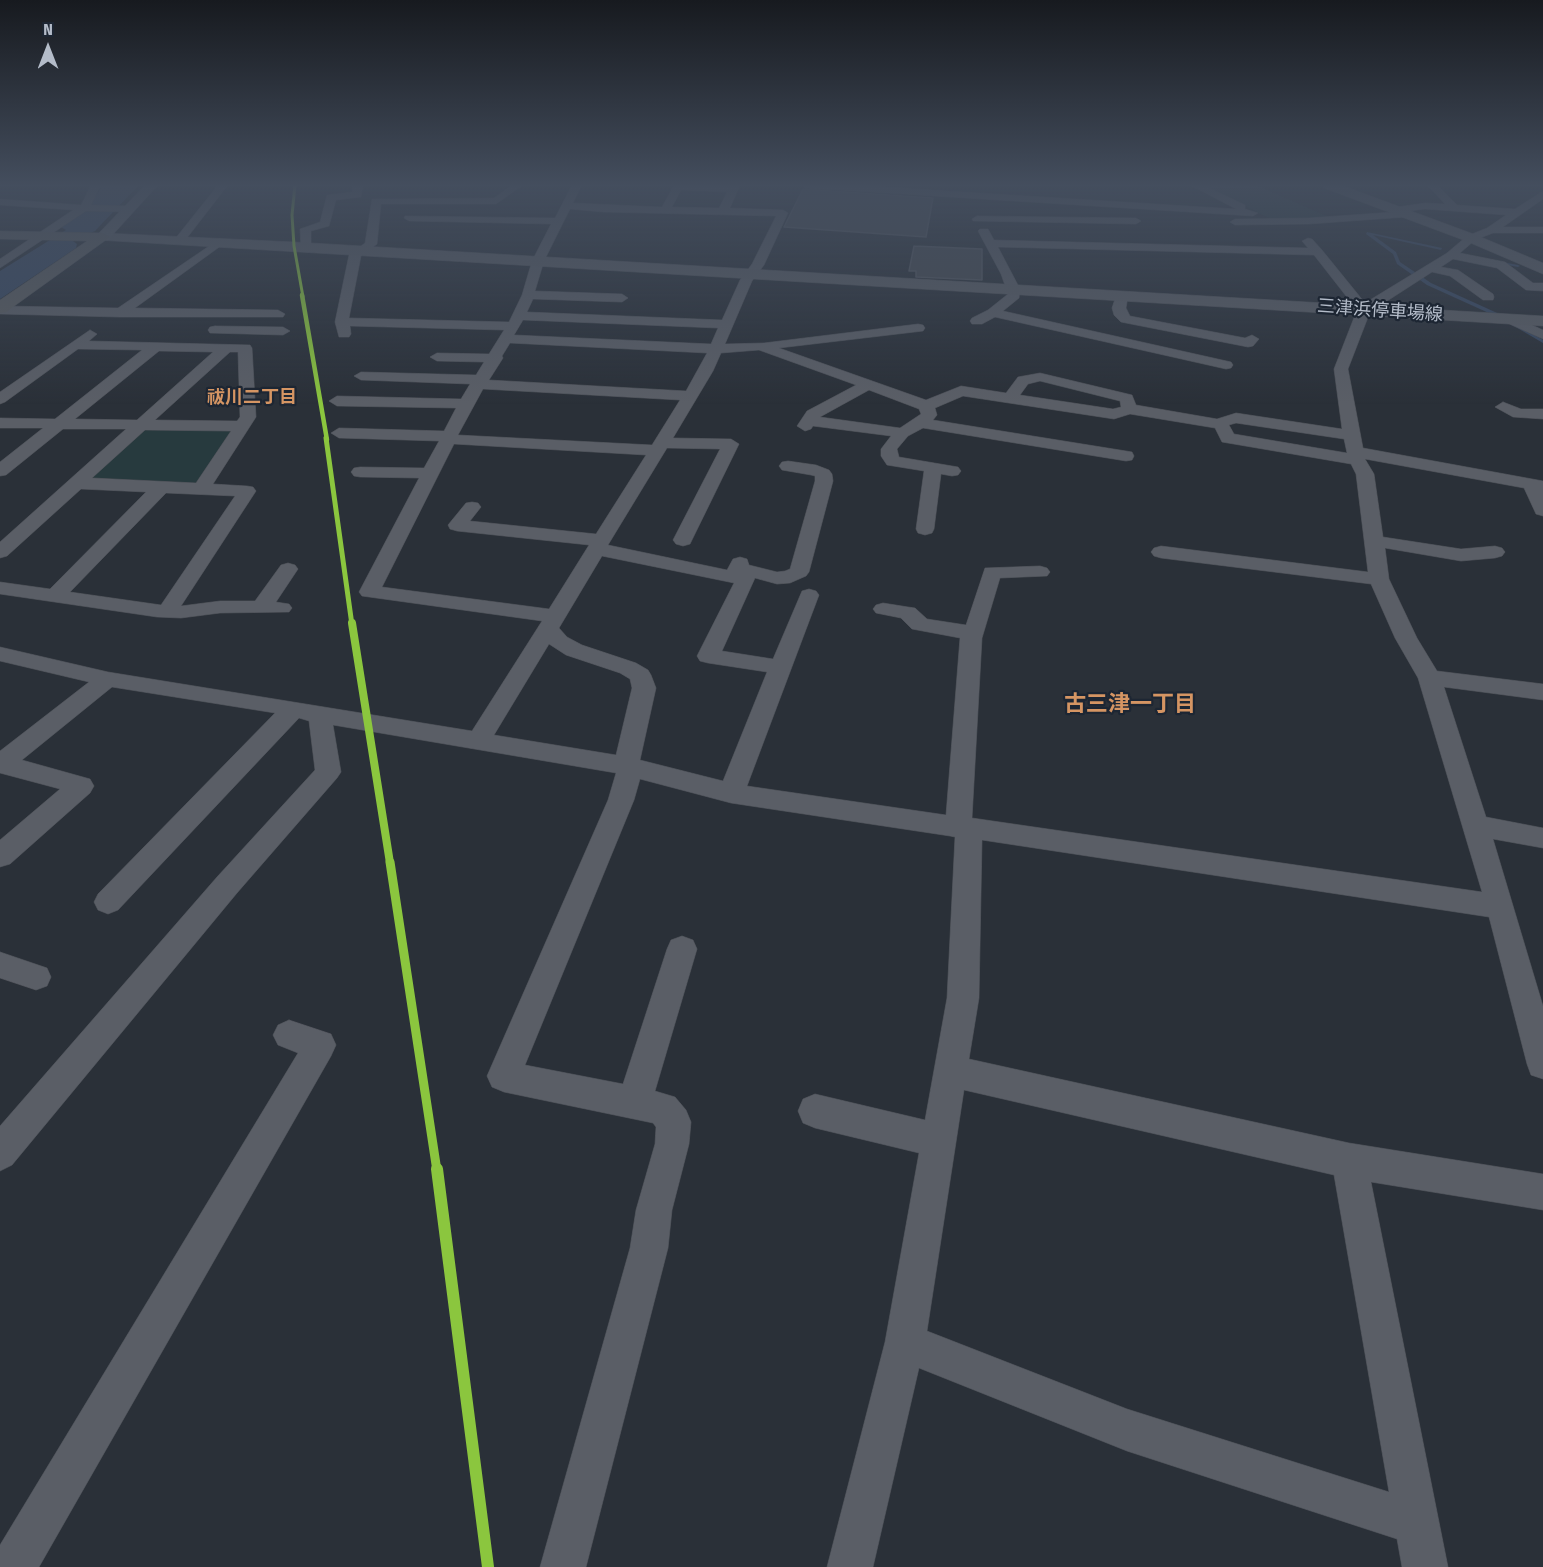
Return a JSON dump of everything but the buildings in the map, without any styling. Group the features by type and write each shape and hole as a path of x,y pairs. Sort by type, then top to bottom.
{"highway":[{"path":"0,309 69,258"}],"main road":[{"name":"三津浜停車場線","path":"488,258 1543,321"},
{"path":"1518,258 1543,269"}],"street":[{"path":"0,399 197,258"},
{"path":"354,258 343,328 726,324"},
{"path":"539,258 528,295 513,327 448,437 369,592 551,622"},
{"path":"479,740 690,396 716,349 746,280 761,258"},
{"path":"977,321 993,313 1014,295 1014,289 999,258"},
{"path":"1323,258 1364,310"},
{"path":"1446,258 1364,310 1341,369 1354,449 1365,474 1379,579 1406,638 1429,678 1501,907 1543,1064"},
{"path":"1467,258 1501,265 1530,286 1543,287"},
{"path":"1430,268 1454,273 1488,297"},
{"path":"528,295 622,298"},
{"path":"1122,296 1119,308 1121,315 1126,319 1248,343 1252,339"},
{"path":"0,309 278,314"},
{"path":"993,313 1226,365"},
{"path":"1504,319 1543,335"},
{"path":"513,327 716,349 918,328"},
{"path":"202,330 284,331"},
{"path":"75,345 245,348 247,351 248,417 202,489"},
{"path":"0,471 156,346"},
{"path":"760,346 927,406 961,391 1114,414 1129,409 1221,424"},
{"path":"0,552 227,347"},
{"path":"437,357 496,358"},
{"path":"361,376 690,396"},
{"path":"1010,398 1023,380 1040,377 1127,398 1129,409"},
{"path":"868,385 813,414 806,424 902,432"},
{"path":"338,401 466,404"},
{"path":"927,406 928,415 921,423 902,432 889,449 889,456 893,461 952,471"},
{"path":"1503,407 1519,414 1543,414"},
{"path":"1221,424 1225,420 1236,418 1354,449 1537,485 1543,510"},
{"path":"0,423 241,426"},
{"path":"921,423 1126,456"},
{"path":"1221,424 1228,438 1354,449"},
{"path":"339,433 658,446 731,444 683,540"},
{"path":"472,507 458,525 599,544 738,568 777,578 790,577 799,572 824,481 823,474 816,470 788,466"},
{"path":"933,468 926,524 948,520"},
{"path":"360,472 429,473"},
{"path":"75,483 247,491 167,611"},
{"path":"55,596 161,487"},
{"path":"1374,541 1461,555 1495,552"},
{"path":"1161,552 1379,579"},
{"path":"738,568 746,580 708,656 780,668"},
{"path":"0,588 167,611 271,608 288,569"},
{"path":"883,609 909,613 920,624 974,633 992,572 1040,572"},
{"path":"731,794 809,595"},
{"path":"551,622 560,642 574,650 628,668 640,675 644,688 626,766 629,773 621,800 504,1076 663,1109 674,1122 672,1144 654,1210 649,1248 563,1567"},
{"path":"850,1567 905,1342 963,998 964,829 971,633"},
{"path":"0,654 108,679 626,766 731,794 1501,907"},
{"path":"1429,678 1543,692"},
{"path":"1,764 108,679"},
{"path":"108,902 307,712"},
{"path":"0,1153 227,885 328,772 307,712"},
{"path":"0,856 81,786 1,764"},
{"path":"1475,825 1543,838"},
{"path":"634,1103 682,949"},
{"path":"0,965 36,977"},
{"path":"13,1567 320,1045 289,1035"},
{"path":"951,1071 1349,1161 1543,1192"},
{"path":"815,1111 939,1140"},
{"path":"1349,1161 1425,1567"},
{"path":"905,1342 1127,1430 1417,1523"},
{"path":"0,1564 8,1567"}],"green space":[{"path":"144,426 234,428 197,485 83,480"}],"water":[{"path":"21,258 61,258 0,299 0,271"}],"waterway":[{"path":"1397,258 1398,263 1429,284 1504,318 1543,342"},
{"path":"1497,262 1518,266"}],"transit line":[{"path":"296,258 330,460 342,561 429,1108 488,1567"}],"district":[{"name":"祓川二丁目","path":"252,398"},
{"name":"古三津一丁目","path":"1130,705"}]}
